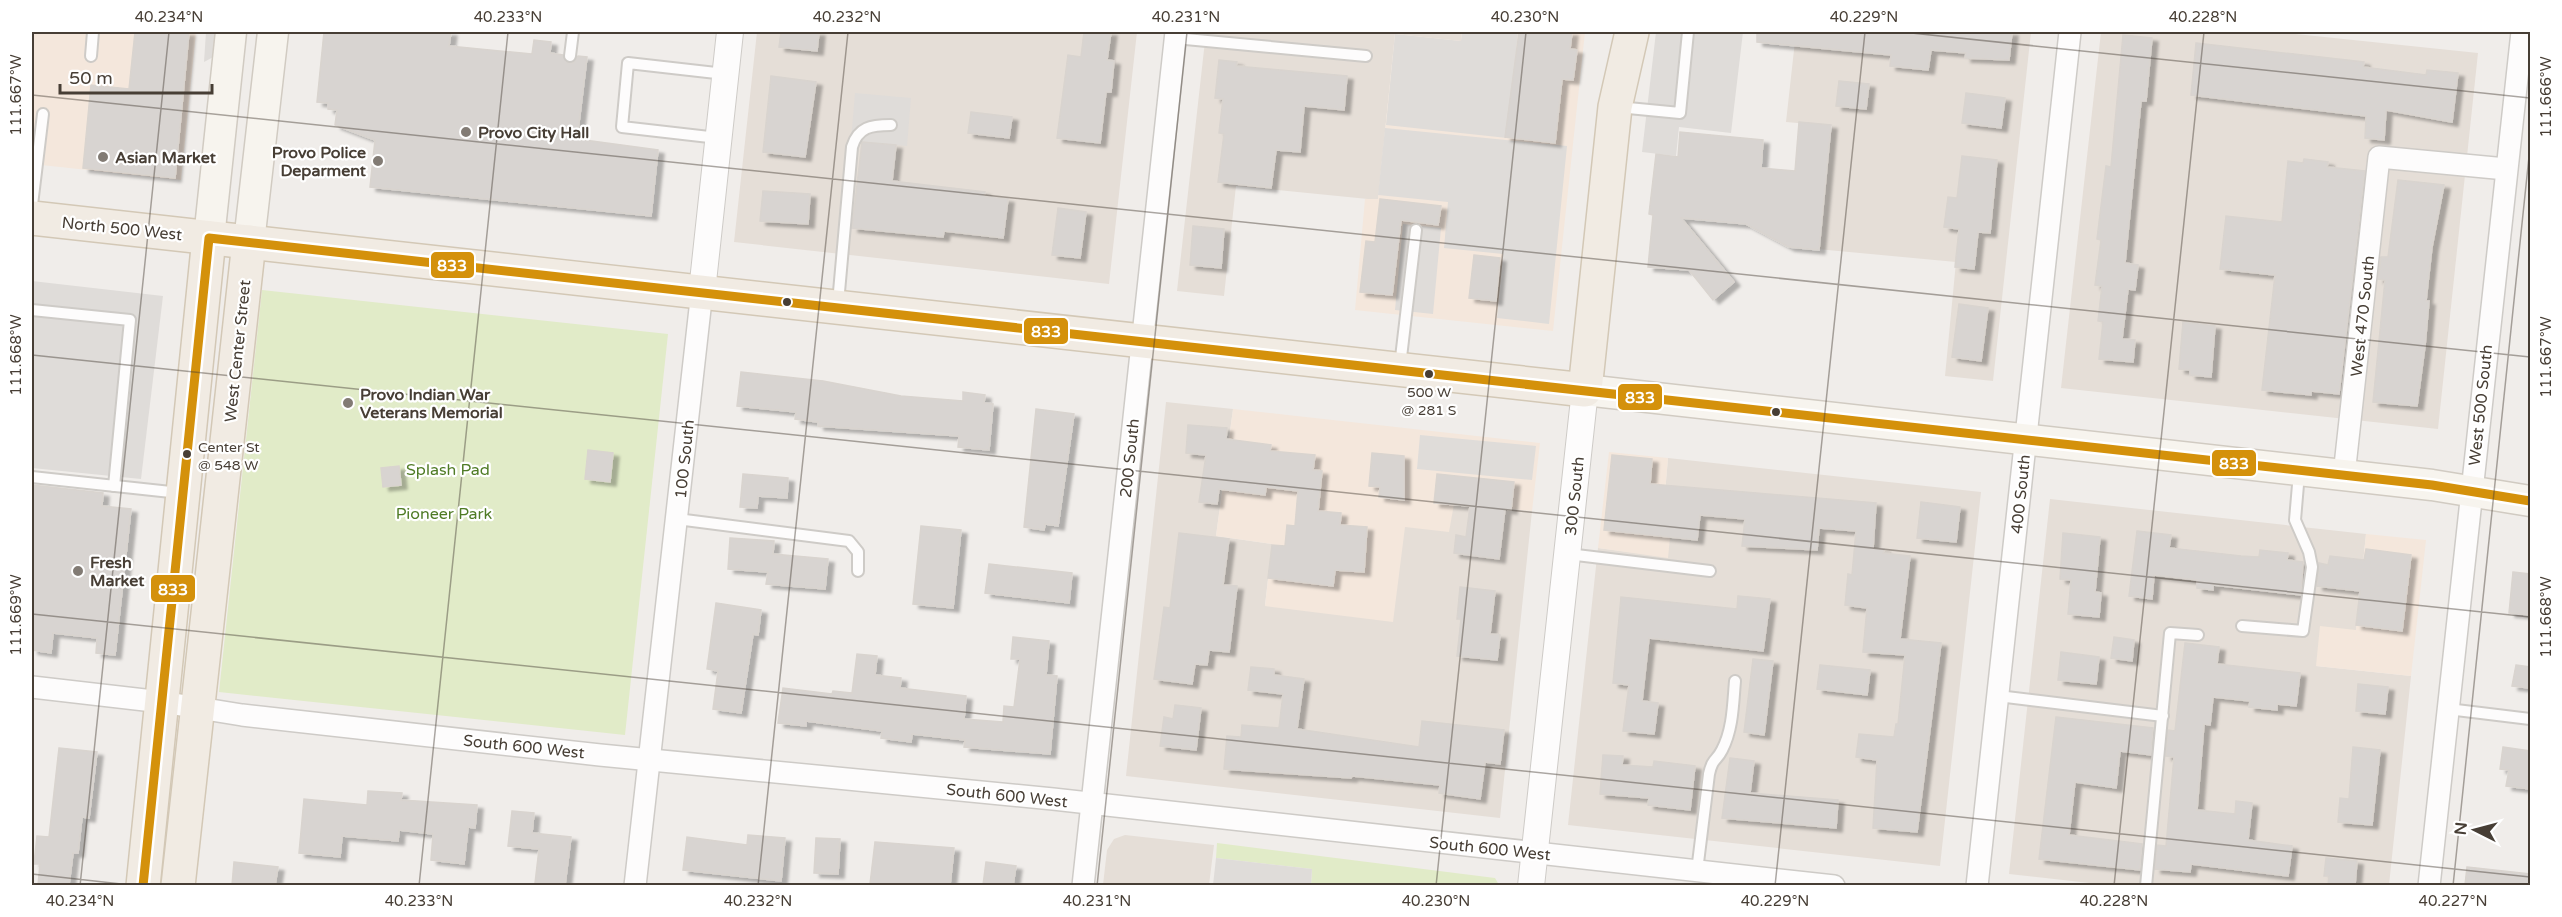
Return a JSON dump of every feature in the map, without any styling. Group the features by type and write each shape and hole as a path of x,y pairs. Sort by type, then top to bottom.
{"main road":[{"name":"West Center Street","path":"178,885 181,493 231,32"},
{"name":"West Center Street","path":"143,885 180,705 249,242 273,32"},
{"name":"300 South","path":"1610,32 1609,47 1615,106"},
{"name":"300 South","path":"1585,390 1615,106 1632,32"},
{"name":"North 500 West","path":"32,218 1585,390"},
{"path":"1585,390 2432,485 2530,501"}],"street":[{"name":"100 South","path":"635,885 730,32"},
{"name":"400 South","path":"1977,885 2070,32"},
{"name":"West 500 South","path":"2430,885 2470,492 2522,32"},
{"name":"200 South","path":"1083,885 1175,35"},
{"name":"West 470 South","path":"2344,475 2379,157 2506,169"},
{"name":"300 South","path":"1531,885 1585,390"},
{"name":"South 600 West","path":"32,687 242,715 1834,885"}],"lane":[{"path":"91,56 93,32"},
{"path":"570,56 573,32"},
{"path":"1615,106 1680,113 1688,32"},
{"path":"1175,35 1366,56"},
{"path":"718,138 622,127 628,63 725,74"},
{"path":"32,205 43,114"},
{"path":"838,306 854,140 866,128 891,125"},
{"path":"1400,369 1416,230"},
{"path":"32,310 130,320 114,486"},
{"path":"2241,626 2303,632 2312,567 2309,552 2295,520 2300,470"},
{"path":"32,477 181,493"},
{"path":"677,519 849,541 858,552 858,571"},
{"path":"1567,554 1710,571"},
{"path":"2146,885 2170,633 2198,635"},
{"path":"1697,871 1709,774 1712,760 1721,752 1732,722 1735,681"},
{"path":"1998,696 2163,716"},
{"path":"2448,709 2530,719"}],"shaded area":[{"path":"32,32 196,32 181,180 32,164"},
{"path":"206,32 222,32 219,54 204,62"},
{"path":"757,32 1137,32 1109,284 734,242"},
{"path":"1206,32 1462,32 1461,41 1395,34 1378,200 1236,186 1224,296 1177,291"},
{"path":"1462,32 1585,32 1553,331 1355,310 1365,199 1378,199 1395,34 1461,41"},
{"path":"1462,32 1518,32 1507,138 1386,125 1395,34 1461,41"},
{"path":"1656,32 1743,32 1731,133 1679,127 1676,156 1642,152"},
{"path":"1796,32 2031,32 1993,381 1945,376 1956,262 1817,249 1832,126 1786,122"},
{"path":"2101,32 2276,32 2478,53 2438,429 2061,388"},
{"path":"855,93 911,98 907,146 851,141"},
{"path":"1385,128 1567,146 1549,324 1497,318 1503,254 1444,248 1448,202 1378,195"},
{"path":"1403,224 1441,228 1433,314 1395,310"},
{"path":"32,281 163,296 141,479 32,468"},
{"path":"1166,402 1233,409 1216,536 1272,544 1265,605 1405,527 1454,504 1532,511 1500,818 1126,776"},
{"path":"1233,409 1540,443 1532,511 1454,504 1449,532 1405,527 1393,622 1265,606 1272,544 1216,536"},
{"path":"1420,435 1536,446 1532,480 1417,469"},
{"path":"1609,452 1668,458 1664,505 1673,507 1668,558 1598,548"},
{"path":"1668,458 1981,492 1940,866 1568,825 1598,548 1668,557 1664,505"},
{"path":"2050,499 2366,534 2356,630 2316,666 2411,676 2389,885 2116,886 2009,874"},
{"path":"2366,534 2426,540 2411,676 2316,666 2320,626 2356,630"},
{"path":"1125,835 1214,845 1209,885 1103,885 1107,850 1114,839"},
{"path":"1216,858 1312,869 1311,885 1213,885"}],"green space":[{"name":"Pioneer Park","path":"262,290 668,334 625,735 219,692"},
{"path":"1217,843 1495,878 1499,885 1311,885 1312,869 1216,858"}],"building":[{"path":"135,32 189,32 175,178 83,168 91,85 129,89"},
{"name":"Provo City Hall","path":"324,32 451,32 449,46 532,54 534,40 551,42 550,53 563,55 568,63 573,63 578,56 587,57 577,139 658,150 651,216 370,187 375,140 335,125 337,110 328,109 328,103 317,102"},
{"path":"781,32 819,32 817,51 779,47"},
{"path":"1084,32 1111,32 1107,60 1114,61 1111,92 1106,92 1100,143 1057,138 1068,55 1081,57"},
{"path":"1519,32 1572,32 1570,49 1577,50 1573,80 1562,79 1555,143 1505,137"},
{"path":"1757,32 2012,32 2009,60 1965,58 1966,53 1931,50 1928,70 1890,66 1891,55 1757,42"},
{"path":"2123,35 2152,38 2146,101 2141,101 2125,263 2138,265 2135,290 2128,289 2122,339 2135,340 2133,362 2099,359 2103,322 2098,321 2102,286 2095,285 2101,240 2097,239 2106,166 2111,167"},
{"path":"2196,43 2364,62 2363,67 2426,75 2427,70 2458,73 2452,122 2386,110 2384,140 2365,138 2366,116 2191,95"},
{"path":"1219,60 1237,62 1236,66 1347,76 1344,110 1304,106 1300,152 1276,150 1271,188 1218,182 1224,134 1219,133 1223,99 1215,98"},
{"path":"771,76 816,82 805,157 763,152"},
{"path":"1839,81 1869,84 1866,109 1836,106"},
{"path":"1966,93 2005,98 2001,128 1962,123"},
{"path":"971,112 1012,117 1009,138 968,133"},
{"path":"1799,122 1831,125 1819,250 1789,247 1746,224 1681,218 1734,282 1713,300 1689,270 1648,267 1653,215 1649,214 1656,154 1678,157 1680,132 1763,140 1761,168 1795,171"},
{"path":"862,142 896,145 892,181 985,192 984,196 1008,199 1003,238 944,231 943,237 852,228"},
{"path":"1962,156 1997,160 1990,233 1978,232 1974,269 1955,267 1959,229 1944,227 1948,197 1957,198"},
{"path":"2304,159 2328,162 2327,167 2365,171 2339,394 2311,391 2311,395 2262,390 2275,275 2220,269 2226,216 2282,222 2288,161 2303,163"},
{"path":"2398,180 2444,185 2432,247 2426,301 2429,301 2425,346 2417,406 2373,402 2385,280 2378,279 2381,257 2388,257"},
{"path":"763,191 810,194 808,224 760,221"},
{"path":"1380,199 1441,206 1438,225 1401,220 1392,295 1360,292 1366,241 1375,242"},
{"path":"1058,208 1086,212 1080,258 1052,255"},
{"path":"1193,226 1224,229 1221,268 1190,265"},
{"path":"1474,255 1500,258 1496,301 1469,298"},
{"path":"1959,304 1988,308 1981,361 1952,357"},
{"path":"2183,322 2215,326 2211,377 2190,375 2190,370 2179,369"},
{"path":"741,372 823,381 901,396 963,401 963,392 985,395 984,403 993,404 989,450 958,447 959,436 818,426 818,422 795,419 796,412 737,406"},
{"path":"1036,409 1074,414 1058,526 1045,524 1044,530 1024,527"},
{"path":"1188,425 1227,428 1226,439 1271,445 1270,451 1315,455 1313,470 1322,471 1318,511 1341,513 1340,525 1367,527 1364,572 1335,570 1333,586 1268,578 1272,545 1285,546 1287,525 1295,526 1298,491 1266,487 1265,495 1219,489 1217,504 1199,502 1206,455 1186,453"},
{"path":"588,450 613,453 610,482 585,479"},
{"path":"1372,453 1404,456 1404,500 1379,497 1380,487 1369,486"},
{"path":"1612,455 1652,459 1650,484 1876,503 1873,549 1884,549 1883,553 1910,556 1900,639 1941,643 1917,832 1873,828 1877,760 1856,757 1859,734 1894,737 1896,724 1898,724 1905,655 1863,652 1867,608 1845,605 1848,574 1852,575 1856,531 1819,528 1817,550 1742,546 1745,519 1700,515 1697,540 1604,530"},
{"path":"399,466 401,485 383,487 381,468"},
{"path":"743,474 788,478 787,498 758,496 757,508 740,507"},
{"path":"1437,474 1514,482 1511,510 1505,509 1499,559 1454,553 1456,535 1466,537 1470,506 1434,503"},
{"name":"Fresh Market","path":"32,485 103,493 102,506 131,509 115,655 96,653 97,638 53,633 51,653 32,650"},
{"path":"1921,502 1960,507 1956,542 1917,538"},
{"path":"921,526 961,530 953,608 913,604"},
{"path":"2137,531 2171,535 2169,548 2259,557 2260,550 2288,553 2287,560 2303,562 2301,595 2213,585 2213,590 2197,588 2197,580 2154,575 2152,599 2129,596"},
{"path":"1179,533 1229,539 1223,585 1237,586 1229,652 1209,650 1207,665 1195,664 1192,684 1154,679 1164,607 1170,608"},
{"path":"2063,533 2100,537 2095,592 2101,593 2099,617 2068,614 2071,580 2060,579"},
{"path":"730,538 774,541 773,554 828,559 825,589 766,584 768,572 728,569"},
{"path":"2366,549 2411,555 2402,631 2356,625 2360,591 2317,586 2319,563 2328,565 2330,556 2364,560"},
{"path":"989,564 1072,573 1069,603 985,593"},
{"path":"2513,572 2530,574 2530,615 2509,613"},
{"path":"1460,587 1495,591 1490,634 1500,635 1497,660 1457,656 1461,619 1457,619"},
{"path":"1738,596 1770,599 1763,651 1649,638 1642,701 1658,703 1654,734 1623,731 1629,685 1613,683 1621,597 1737,609"},
{"path":"716,603 761,610 758,635 753,634 741,713 713,709 718,671 707,669"},
{"path":"1013,637 1049,641 1046,675 1057,676 1050,754 964,747 965,740 912,734 911,742 881,738 882,731 806,721 806,726 778,723 783,688 832,694 833,691 852,693 857,654 877,656 875,675 901,678 900,688 966,696 964,719 1003,722 1004,706 1014,707 1020,659 1011,659"},
{"path":"2114,637 2134,640 2132,661 2111,658"},
{"path":"2185,643 2219,647 2217,664 2300,673 2296,706 2277,704 2277,710 2249,707 2250,701 2213,697 2210,725 2204,724 2197,810 2235,814 2236,801 2252,803 2248,840 2292,846 2288,876 2191,864 2190,872 2155,869 2157,845 2166,846 2174,757 2166,756 2168,730 2175,731"},
{"path":"2061,652 2099,657 2096,684 2058,680"},
{"path":"1753,659 1773,661 1764,735 1744,732"},
{"path":"1820,665 1870,670 1867,695 1817,689"},
{"path":"2516,665 2530,667 2530,688 2512,686"},
{"path":"1251,667 1274,669 1274,675 1304,679 1297,729 1419,747 1422,721 1504,730 1500,764 1485,762 1480,799 1439,793 1440,785 1352,776 1351,778 1224,769 1227,736 1241,737 1242,725 1279,728 1283,694 1248,690"},
{"path":"2358,684 2388,687 2385,714 2356,711"},
{"path":"1175,705 1201,708 1196,750 1160,746 1164,717 1173,719"},
{"path":"2056,717 2153,728 2151,755 2120,751 2116,788 2075,782 2069,835 2142,844 2140,870 2039,859"},
{"path":"2353,747 2380,750 2372,825 2338,822 2340,798 2349,799"},
{"path":"2503,747 2530,751 2530,789 2506,786 2509,770 2500,769"},
{"path":"59,748 97,752 89,818 82,817 78,853 73,853 69,885 38,885 40,864 34,864 37,836 49,837"},
{"path":"1603,755 1623,756 1622,765 1653,767 1654,761 1695,766 1690,810 1648,805 1649,798 1600,794"},
{"path":"1730,758 1754,761 1750,793 1838,800 1836,828 1722,818"},
{"path":"368,791 402,793 401,800 477,805 475,828 468,827 464,864 431,860 433,834 399,830 398,841 342,836 340,857 299,853 304,799 367,805"},
{"path":"512,811 534,813 532,833 571,837 565,885 535,883 539,849 508,846"},
{"path":"748,835 785,838 781,881 683,870 687,837 747,845"},
{"path":"816,838 840,839 838,874 814,873"},
{"path":"875,842 954,848 950,885 870,884"},
{"path":"2326,858 2357,861 2355,885 2328,885 2329,876 2324,876"},
{"path":"234,862 278,867 275,885 232,885"},
{"path":"986,862 1016,866 1013,885 983,885"},
{"path":"2467,867 2530,874 2530,885 2465,885"}],"transit line":[{"name":"833","path":"143,886 209,238 2432,485 2530,501"}],"place":[{"name":"Provo City Hall","path":"466,132"},
{"name":"Asian Market","path":"103,157"},
{"name":"Provo Police Deparment","path":"378,161"},
{"name":"500 W @ 281 S","path":"1429,374"},
{"name":"Provo Indian War Veterans Memorial","path":"348,403"},
{"name":"Center St @ 548 W","path":"187,454"},
{"name":"Fresh Market","path":"78,571"}],"park label":[{"name":"Splash Pad","path":"448,469"}]}
